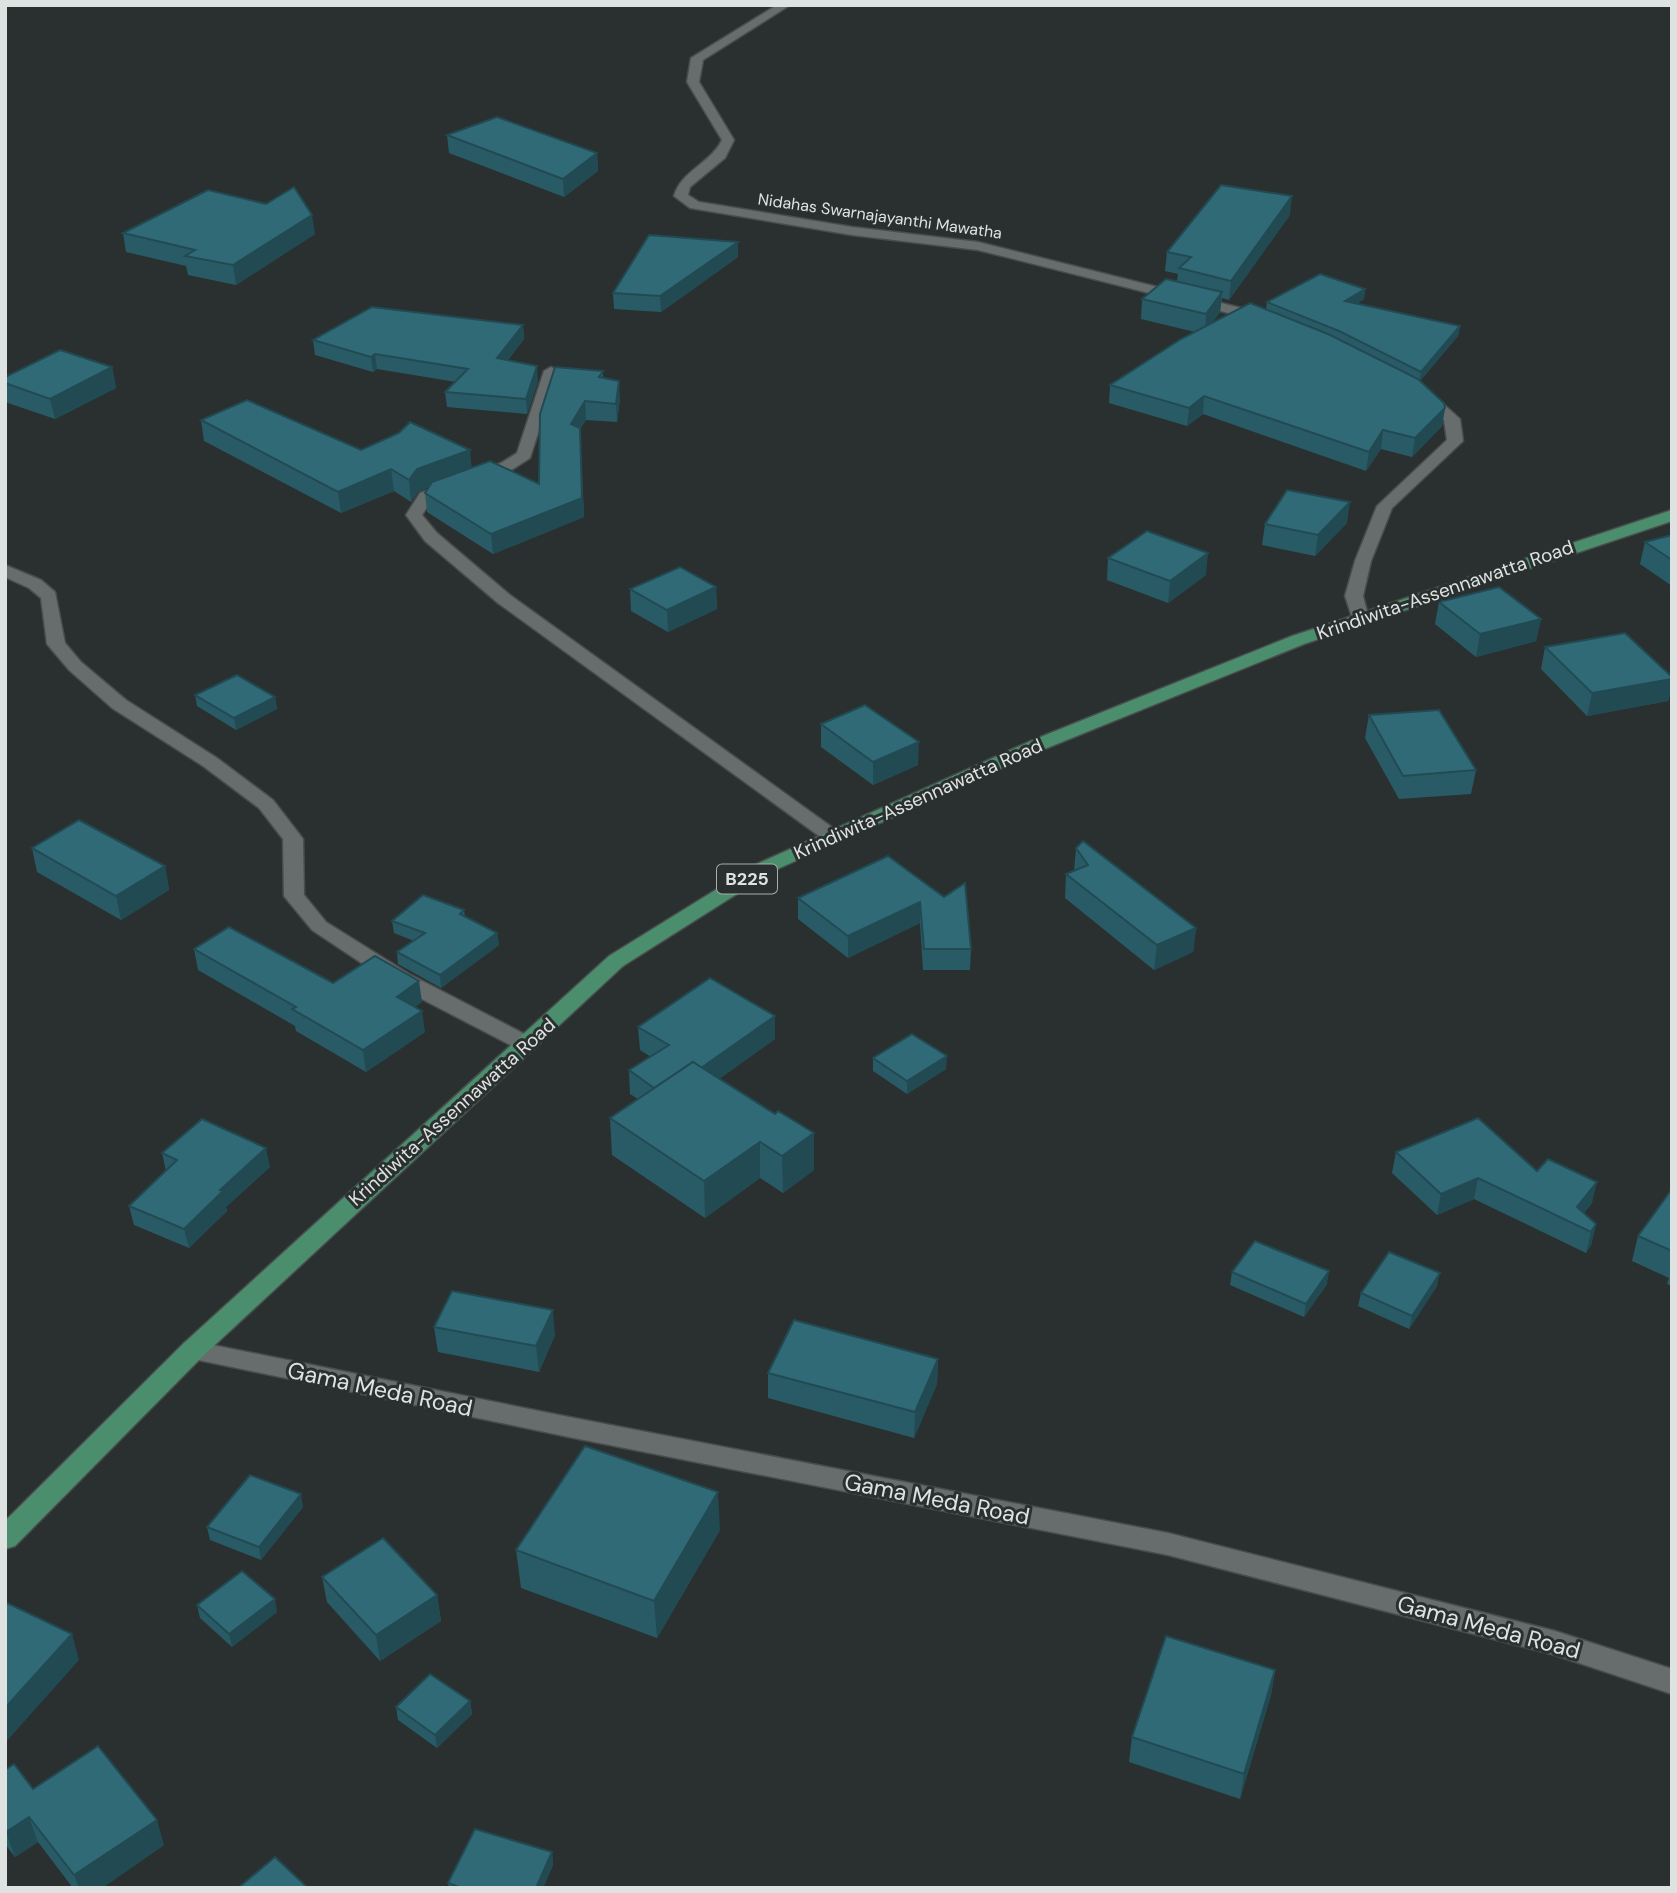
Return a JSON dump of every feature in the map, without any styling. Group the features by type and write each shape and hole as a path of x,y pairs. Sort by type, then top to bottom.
{"main road":[{"name":"Krindiwita-Assennawatta Road","path":"5,1538 193,1350 616,961 766,867 1040,744 1298,640 1672,515"}],"street":[{"name":"Nidahas Swarnajayanthi Mawatha","path":"785,5 697,58 694,82 728,140 721,155 684,185 681,196 695,205 852,231 978,246 1229,307 1275,322"},
{"path":"551,371 524,455 507,466 426,496 414,515 431,537 504,599 833,837"},
{"path":"1360,619 1354,596 1363,561 1385,506 1455,441 1452,419 1422,392 1411,387"},
{"path":"5,570 35,584 49,596 55,644 75,666 119,704 210,762 266,804 293,839 294,896 318,926 401,979 526,1044"},
{"name":"Gama Meda Road","path":"193,1350 1168,1545 1555,1643 1643,1670 1672,1682"}],"building":[{"path":"497,117 597,153 563,179 447,135"},
{"path":"1221,185 1292,196 1231,281 1179,268 1191,257 1167,252"},
{"path":"294,187 312,215 233,265 185,256 195,250 123,233 208,190 266,204"},
{"path":"649,235 738,242 660,296 613,293"},
{"path":"1320,274 1365,289 1345,301 1460,326 1421,372 1339,331 1267,302"},
{"path":"1166,279 1222,292 1206,314 1142,299"},
{"path":"1250,303 1328,334 1418,379 1444,403 1445,408 1415,438 1383,430 1369,452 1204,396 1189,408 1110,385 1181,339"},
{"path":"372,307 523,325 497,358 537,366 526,399 445,392 468,369 375,354 371,357 313,340"},
{"path":"60,350 112,367 50,399 5,383 5,377"},
{"path":"555,367 603,371 599,377 619,381 616,404 585,401 571,424 580,428 582,498 491,534 425,493 432,482 490,461 539,484 540,414"},
{"path":"247,400 361,450 399,433 410,422 470,450 417,469 409,480 391,469 338,492 201,420"},
{"path":"1287,490 1350,502 1318,535 1265,524"},
{"path":"1147,531 1208,553 1170,581 1108,558"},
{"path":"1672,535 1672,560 1645,542"},
{"path":"680,567 716,587 667,610 630,589"},
{"path":"1499,587 1541,619 1480,634 1439,602"},
{"path":"1625,633 1672,679 1592,693 1545,647"},
{"path":"237,675 275,697 234,718 195,695"},
{"path":"865,705 919,742 873,762 821,724"},
{"path":"1439,710 1476,770 1403,776 1369,715"},
{"path":"79,820 165,866 116,896 32,848"},
{"path":"1083,841 1196,928 1157,945 1066,874 1088,865 1076,848"},
{"path":"888,856 944,897 965,883 971,949 924,949 920,902 848,936 798,898"},
{"path":"423,895 464,910 460,914 497,933 440,975 397,952 425,933 392,921"},
{"path":"229,927 333,983 375,956 419,981 397,997 422,1011 363,1050 292,1009 296,1007 194,949"},
{"path":"710,978 775,1016 701,1068 693,1062 654,1088 629,1070 669,1045 638,1027"},
{"path":"912,1034 947,1056 907,1081 873,1058"},
{"path":"693,1062 775,1114 778,1111 814,1133 782,1156 760,1142 704,1181 610,1118"},
{"path":"1478,1118 1537,1171 1548,1159 1597,1182 1577,1207 1596,1224 1591,1232 1478,1178 1441,1194 1396,1152"},
{"path":"202,1119 266,1148 220,1190 223,1191 184,1229 129,1206 177,1160 162,1153"},
{"path":"1672,1189 1672,1251 1638,1236"},
{"path":"1255,1241 1329,1271 1306,1304 1232,1272"},
{"path":"1389,1252 1440,1273 1412,1316 1361,1293"},
{"path":"452,1291 553,1310 536,1346 434,1327"},
{"path":"794,1320 938,1359 915,1412 768,1373"},
{"path":"585,1446 718,1492 654,1601 516,1550"},
{"path":"250,1475 301,1494 259,1547 207,1527"},
{"path":"383,1538 437,1595 376,1635 322,1577"},
{"path":"242,1571 275,1599 229,1634 197,1605"},
{"path":"5,1602 72,1634 5,1708"},
{"path":"1166,1636 1275,1670 1244,1774 1132,1737"},
{"path":"430,1674 470,1701 435,1735 396,1707"},
{"path":"98,1746 157,1820 74,1875 29,1817 6,1832 5,1770 14,1764 33,1789"},
{"path":"475,1829 552,1852 536,1888 462,1888 448,1883"},
{"path":"275,1857 308,1888 238,1888"}]}
